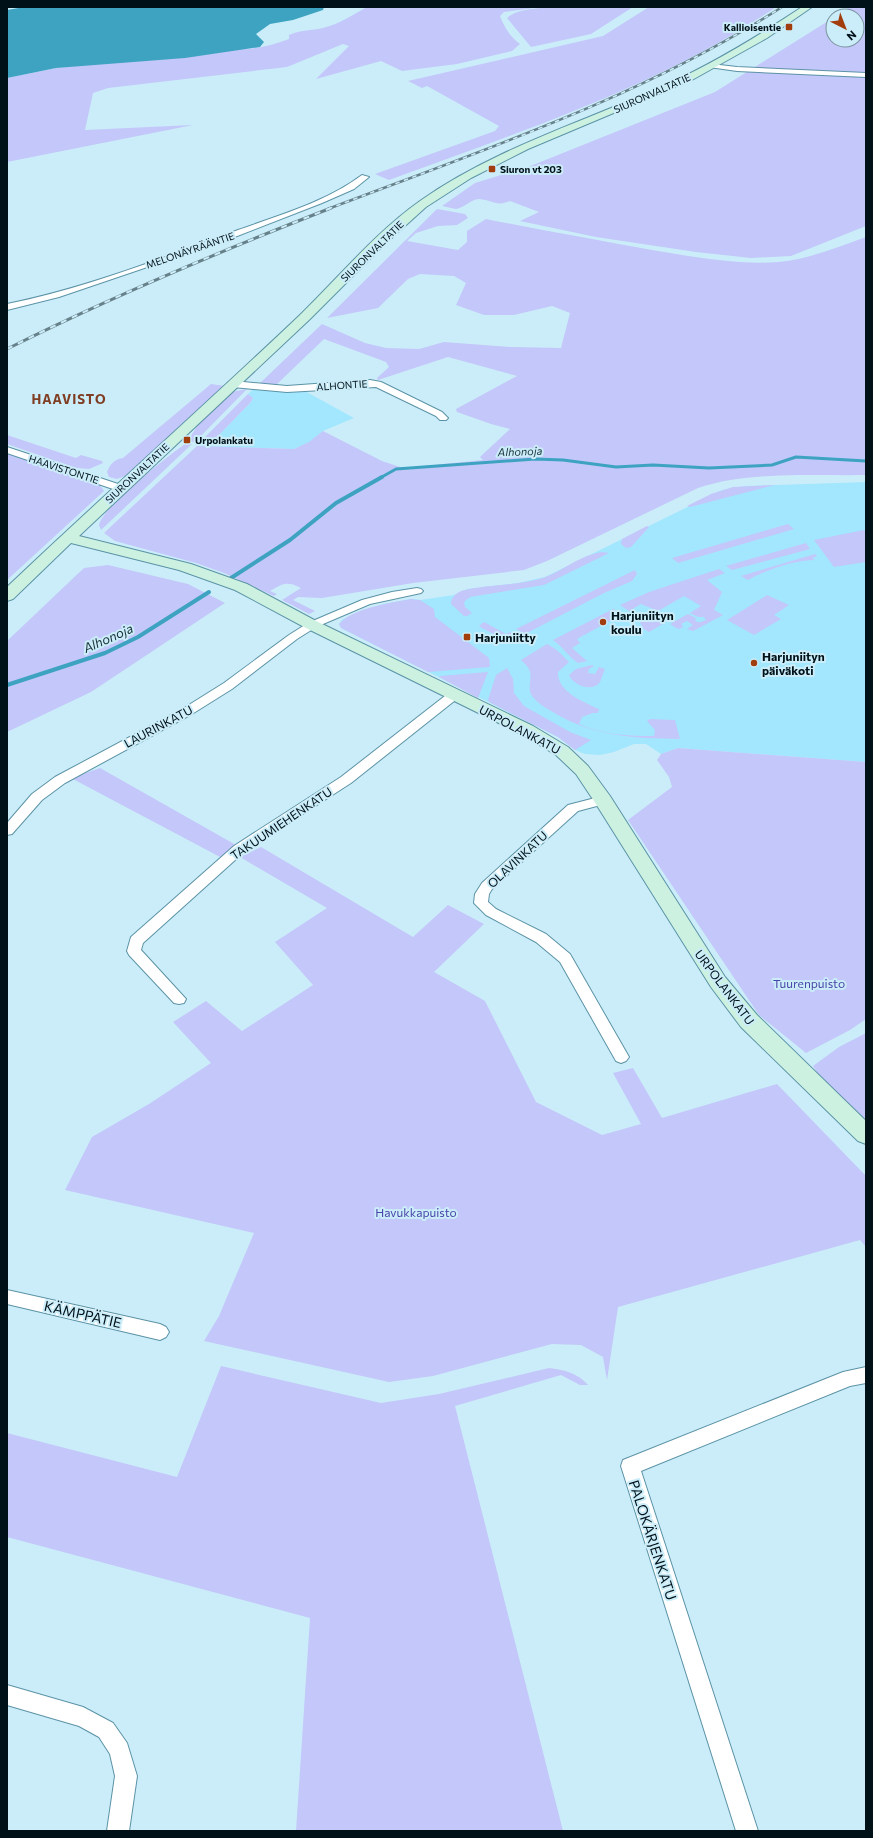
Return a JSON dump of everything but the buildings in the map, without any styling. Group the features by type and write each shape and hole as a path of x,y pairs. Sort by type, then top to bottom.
{"street":[{"name":"SIURONVALTATIE","path":"7,596 120,488 305,317 409,215 435,195 483,166 524,147 656,93 711,66 770,32 808,7"},
{"path":"711,66 737,70 866,75"},
{"name":"MELONÄYRÄÄNTIE","path":"7,307 62,294 205,246 330,197 358,184 365,177"},
{"name":"ALHONTIE","path":"233,384 287,389 370,383 386,386 439,414 443,418"},
{"name":"HAAVISTONTIE","path":"7,450 120,488"},
{"name":"URPOLANKATU","path":"68,538 186,567 241,587 312,625 527,730 562,751 582,770 603,800 694,947 749,1021 866,1135"},
{"name":"LAURINKATU","path":"7,831 37,798 60,780 188,710 228,686 293,637 312,625 341,611 366,602 392,595 417,591"},
{"name":"TAKUUMIEHENKATU","path":"179,999 134,952 136,941 239,850 346,780 454,695"},
{"name":"OLAVINKATU","path":"603,800 573,808 487,886 482,894 481,903 491,912 541,938 566,958 621,1057"},
{"name":"KÄMPPÄTIE","path":"7,1297 160,1332"},
{"name":"PALOKÄRJENKATU","path":"747,1831 630,1466 849,1378 866,1375"},
{"path":"7,1695 83,1717 106,1730 120,1750 126,1776 118,1831"}],"shaded area":[{"path":"24,7 324,7 323,10 293,20 270,24 256,34 264,42 260,47 185,58 56,68 7,78 7,10"},
{"path":"254,388 303,390 354,418 323,431 310,442 294,449 197,446 204,438 216,438 251,402 253,398 248,394"},
{"name":"Harjuniityn koulu","path":"866,482 866,762 678,748 661,754 646,744 634,744 614,752 600,755 585,754 575,750 558,737 341,628 339,624 343,619 383,604 411,599 420,600 454,595 467,589 518,583 545,577 722,490 746,486"}],"green space":[{"path":"367,7 541,7 504,12 500,16 508,32 520,44 512,51 457,64 402,71 381,61 316,79 349,46 343,44 287,67 108,88 93,93 85,130 193,125 7,162 7,78 56,68 261,47 289,39 289,35 294,33 323,28 335,24"},
{"path":"570,7 633,7 591,34 531,47 507,18 520,11 529,9"},
{"path":"649,7 776,7 731,35 684,61 637,84 588,105 489,144 389,180 375,174 495,131 499,126 427,86 422,88 408,81 603,36"},
{"path":"866,7 866,226 791,256 751,258 696,252 596,237 520,221 539,212 510,201 498,203 476,199 456,209 442,206 475,183 533,165 715,92 825,23 825,48 865,48 865,8 848,8"},
{"path":"437,209 465,214 468,218 457,225 438,226 416,233 407,241 458,250 467,242 467,231 486,219 652,250 716,260 763,263 801,258 866,237 866,475 760,477 718,483 698,488 547,561 524,570 413,583 322,598 298,597 293,600 315,611 309,614 282,600 301,588 292,584 278,586 270,591 277,594 274,596 224,573 196,563 115,541 104,533 197,446 294,449 309,442 323,431 382,461 403,468 483,460 480,457 510,429 457,412 456,409 517,376 448,357 378,380 377,378 389,367 386,362 324,339 275,386 258,385 322,324 365,343 386,348 419,349 444,342 511,347 561,348 570,313 552,306 514,315 484,315 456,305 466,283 454,276 420,274 408,279 378,308 327,318"},
{"path":"211,384 225,386 128,475 117,479 109,477 107,472 113,462 123,458"},
{"path":"247,389 195,442 188,441 199,423 232,392"},
{"path":"248,394 253,398 251,402 216,438 204,438"},
{"path":"7,435 76,458 81,455 102,461 103,463 89,469 76,468 7,444"},
{"path":"185,444 192,444 101,530 99,525 103,517 123,494"},
{"path":"7,453 99,484 104,491 7,580"},
{"path":"775,485 690,507 687,506 711,494 733,487"},
{"path":"788,524 794,529 678,563 672,558"},
{"path":"647,526 649,527 631,547 626,548 621,544 622,539"},
{"path":"864,530 866,532 866,562 834,567 814,540"},
{"path":"806,543 810,549 732,570 726,566"},
{"path":"602,552 609,553 544,585 470,597 464,602 465,607 472,613 467,616 464,616 451,604 454,596 461,591 481,587 533,581 550,575 586,556"},
{"path":"815,554 817,556 812,558 815,560 807,560 780,566 748,580 741,576"},
{"path":"108,565 188,584 225,603 91,692 7,732 7,641 84,568"},
{"path":"719,569 725,573 707,580 722,592 714,610 723,615 693,631 687,629 693,625 687,621 681,624 683,626 682,628 678,629 670,624 688,614 696,618 695,620 697,622 706,620 704,617 698,617 690,613 701,606 684,596 658,611 641,604 629,611 620,605 649,592"},
{"path":"635,570 637,574 632,581 604,593 525,634 516,629"},
{"path":"767,595 789,605 774,615 781,619 754,635 727,620"},
{"path":"411,599 420,600 434,609 435,617 489,658 490,667 428,672 341,628 339,624 345,618 362,610 383,604"},
{"path":"613,609 624,613 577,639 580,643 572,648 587,661 578,663 553,640"},
{"path":"655,611 659,616 663,614 671,619 649,632 644,629 638,619"},
{"path":"484,622 506,634 510,632 517,637 502,637 493,634 479,626"},
{"path":"547,644 569,662 558,672 562,685 572,695 599,709 598,713 593,713 582,717 579,724 585,727 571,722 540,704 534,699 531,693 530,672 528,667 521,660"},
{"path":"592,665 594,666 589,669 588,673 595,674 599,667 605,669 600,682 597,685 588,687 578,685 571,679 569,675 576,669"},
{"path":"507,668 513,679 514,693 524,706 570,732 591,740 575,750 558,737 489,702 488,700 496,675"},
{"path":"488,672 478,698 439,677 440,676"},
{"path":"650,719 675,720 680,739 647,738 631,737 598,731 635,736 654,736 655,730 647,721"},
{"name":"Tuurenpuisto","path":"678,748 866,762 866,1019 850,1030 806,1053 759,1015 628,820 672,787 669,777 657,760 661,754"},
{"path":"100,768 236,845 222,858 71,778"},
{"name":"Havukkapuisto","path":"261,847 413,937 448,905 484,924 434,972 485,1001 536,1102 602,1135 641,1124 613,1073 633,1068 662,1118 777,1084 866,1176 866,1247 860,1240 618,1307 607,1380 603,1357 581,1345 552,1344 433,1376 389,1382 204,1341 219,1316 254,1233 65,1190 92,1137 149,1104 211,1063 173,1022 206,1001 242,1031 313,985 275,942 327,908 240,857"},
{"path":"866,1033 866,1125 829,1091 813,1066 839,1047"},
{"path":"221,1366 381,1403 439,1394 549,1368 575,1375 588,1385 580,1385 561,1375 455,1406 563,1831 296,1831 310,1618 7,1537 7,1433 177,1477"}],"waterway":[{"name":"Alhonoja","path":"380,478 396,469 535,459 563,460 616,467 653,465 709,468 772,465 796,457 866,461"},
{"name":"Alhonoja","path":"231,578 290,540 336,503 382,477"},
{"name":"Alhonoja","path":"7,685 105,653 138,637 209,592"}],"railway":[{"path":"328,209 503,143 618,95 729,39 782,7"},
{"path":"7,349 47,329 168,275 331,208"}],"place":[{"name":"Kallioisentie","path":"789,27"},
{"name":"Siuron vt 203","path":"492,169"},
{"name":"Urpolankatu","path":"187,440"},
{"name":"Harjuniityn koulu","path":"603,622"},
{"name":"Harjuniitty","path":"467,637"},
{"name":"Harjuniityn päiväkoti","path":"754,663"}],"district":[{"name":"HAAVISTO","path":"69,399"}]}
